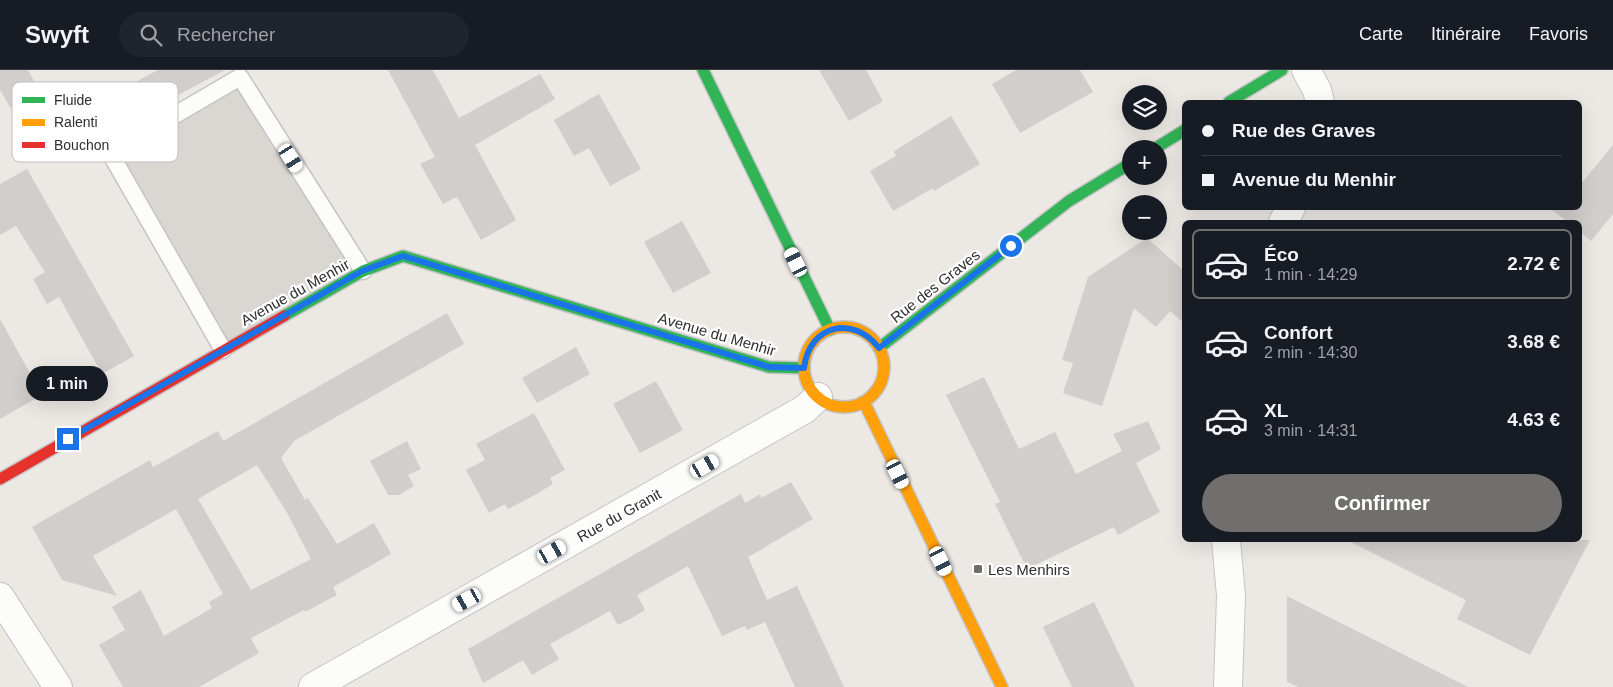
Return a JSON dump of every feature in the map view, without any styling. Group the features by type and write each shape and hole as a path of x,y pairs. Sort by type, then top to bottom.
{"street":[{"path":"703,70 830,330"},
{"path":"1232,100 1282,70"},
{"path":"1306,70 1317,90 1320,100"},
{"path":"1167,141 1182,132"},
{"name":"Rue des Graves","path":"879,348 1069,202 1122,169"},
{"name":"Avenue du Menhir","path":"0,479 362,271 403,256 769,367 804,368"},
{"path":"841,327 852,328 872,338 879,348 884,359 884,372 881,383 874,394 864,402 853,406 840,407 829,404 810,389 804,368 805,358 808,349 821,334 841,327"},
{"name":"Rue du Granit","path":"313,687 805,409 818,397"},
{"path":"864,402 1002,687"},
{"path":"1226,542 1231,596 1228,687"},
{"path":"0,597 58,687"}],"lane":[{"path":"178,113 240,77 362,271"},
{"path":"115,162 223,350"}],"shaded area":[{"path":"240,77 363,271 223,350 115,162 178,162 178,113"}],"building":[{"path":"0,70 28,70 35,82 12,82 11,109 0,90"},
{"path":"158,70 225,70 178,95 178,82 136,82"},
{"path":"388,70 433,70 459,118 540,74 555,99 475,145 516,220 481,240 457,197 443,204 420,164 435,157"},
{"path":"819,70 866,70 883,101 849,121"},
{"path":"1016,70 1080,70 1093,92 1020,133 992,84"},
{"path":"599,94 641,169 610,186 589,148 574,156 554,120"},
{"path":"951,116 980,164 934,191 933,188 893,211 870,171 896,156 894,151"},
{"path":"1613,145 1613,214 1591,241 1582,234 1582,220 1565,220 1552,210 1582,210 1582,183"},
{"path":"27,169 134,356 102,374 59,297 47,304 33,279 45,272 16,226 0,235 0,184"},
{"path":"682,221 711,273 673,293 644,242"},
{"path":"1144,240 1149,240 1182,269 1182,321 1170,311 1156,327 1134,308 1102,406 1063,393 1073,363 1062,360 1088,277"},
{"path":"447,313 464,344 294,441 281,458 305,500 308,498 337,544 374,523 391,554 333,587 337,595 251,638 259,653 199,687 123,687 99,645 125,630 112,607 141,590 164,636 212,608 209,602 223,594 176,509 93,556 117,596 62,580 32,527 150,460 153,467 218,431 223,441","holes":["257,465 286,511 311,559 251,590 198,499"]},
{"path":"0,319 42,395 0,419"},
{"path":"576,347 590,374 537,403 522,378"},
{"path":"984,377 1019,449 1055,432 1076,474 1122,451 1113,434 1148,421 1161,449 1136,463 1160,512 1118,535 1114,527 1027,569 995,504 1000,502 946,395"},
{"path":"656,381 683,430 640,453 613,404"},
{"path":"534,413 565,470 550,478 553,484 531,497 508,509 505,504 489,513 466,470 485,460 476,444"},
{"path":"407,441 421,469 408,475 414,486 399,495 388,495 370,461"},
{"path":"791,482 813,519 748,557 767,600 797,586 844,687 795,687 765,622 747,630 745,626 722,636 688,566 637,595 645,610 632,618 618,625 610,611 550,644 559,659 532,675 523,660 483,683 468,649 741,494 745,503 760,494 761,498"},
{"path":"1582,540 1590,540 1530,655 1457,619 1466,600 1351,542 1582,542"},
{"path":"1287,596 1468,687 1298,687 1287,682"},
{"path":"1094,602 1135,687 1072,687 1043,627"}],"traffic: fast":[{"path":"703,70 830,330"},
{"path":"1232,100 1282,70"},
{"path":"1167,141 1182,132"},
{"path":"879,348 1069,201 1122,169"},
{"path":"284,316 363,271 403,256 769,367 804,368"}],"traffic: slow":[{"path":"844,327 859,330 872,339 881,352 884,367 881,382 872,395 859,404 844,407 829,404 816,395 807,382 804,367 807,352 816,339 829,330 844,327"},
{"path":"864,402 1002,687"}],"traffic: jam":[{"path":"0,479 284,316"}],"place":[{"name":"Les Menhirs","path":"978,569"}],"route":[{"path":"68,439 362,271 403,256 769,367 804,368 808,349 814,341 821,334 841,327 863,332 872,338 879,348 1011,246"}]}
